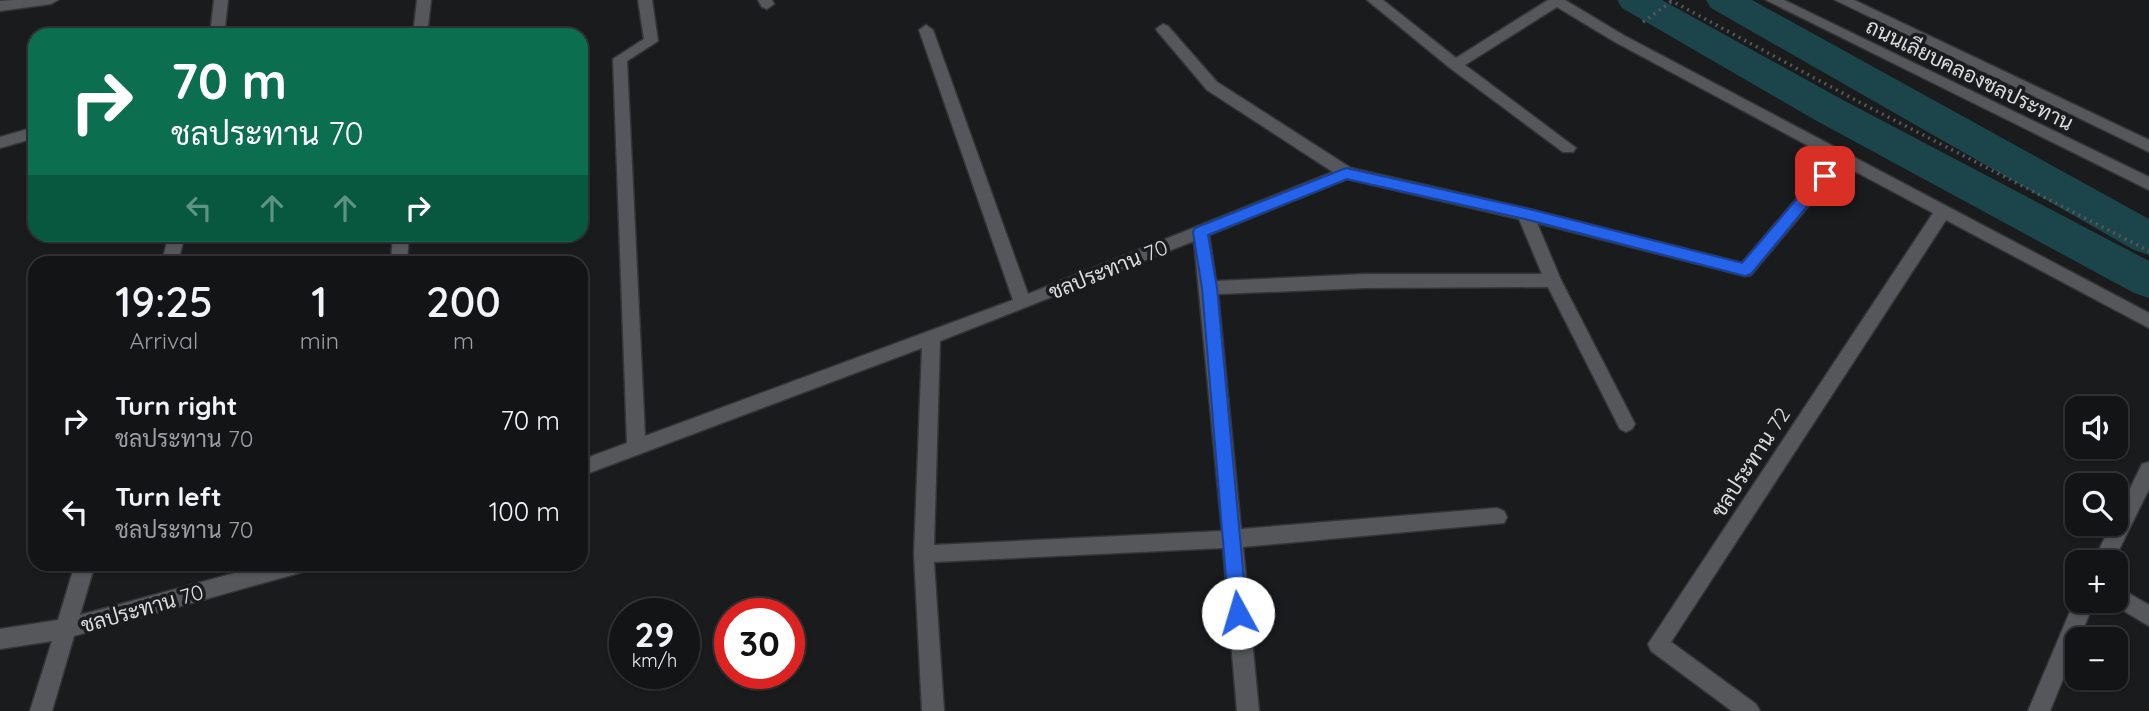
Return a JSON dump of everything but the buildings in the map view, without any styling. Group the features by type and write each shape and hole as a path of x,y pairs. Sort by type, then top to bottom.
{"street":[{"path":"0,6 51,0"},
{"path":"218,28 220,0"},
{"path":"421,28 424,0"},
{"path":"636,449 620,59 651,41 645,0"},
{"path":"1374,0 1455,65 1568,148"},
{"name":"ถนนเลียบคลองชลประทาน","path":"1773,0 2149,184"},
{"name":"ถนนเลียบคลองชลประทาน","path":"1842,0 2149,146"},
{"path":"1455,65 1556,1 1620,39 2149,321"},
{"path":"1163,29 1212,86 1346,173 1525,214 1745,270 1841,157"},
{"path":"926,30 1023,303"},
{"path":"1995,110 2016,85"},
{"path":"0,143 28,134"},
{"name":"ชลประทาน 70","path":"588,466 1023,303 1346,173"},
{"name":"ชลประทาน 72","path":"1749,711 1658,644 1943,211"},
{"path":"1525,214 1553,280 1626,424"},
{"path":"1200,232 1209,288 1248,711"},
{"path":"1209,288 1366,281 1553,280"},
{"path":"931,338 924,554 933,711"},
{"path":"2109,550 2149,470"},
{"path":"924,554 1231,539 1497,517"},
{"path":"41,711 83,571"},
{"name":"ชลประทาน 70","path":"0,639 65,629 274,571"},
{"path":"2128,603 2149,616"},
{"path":"2039,711 2080,613"}],"path":[{"path":"1663,8 1671,0 1859,102 2149,251"}],"waterway":[{"path":"1635,0 1829,110 2149,281"},
{"path":"1724,0 2149,239"}],"route":[{"path":"1238,613 1209,288 1200,232 1346,173 1525,214 1745,270 1825,176"}]}
